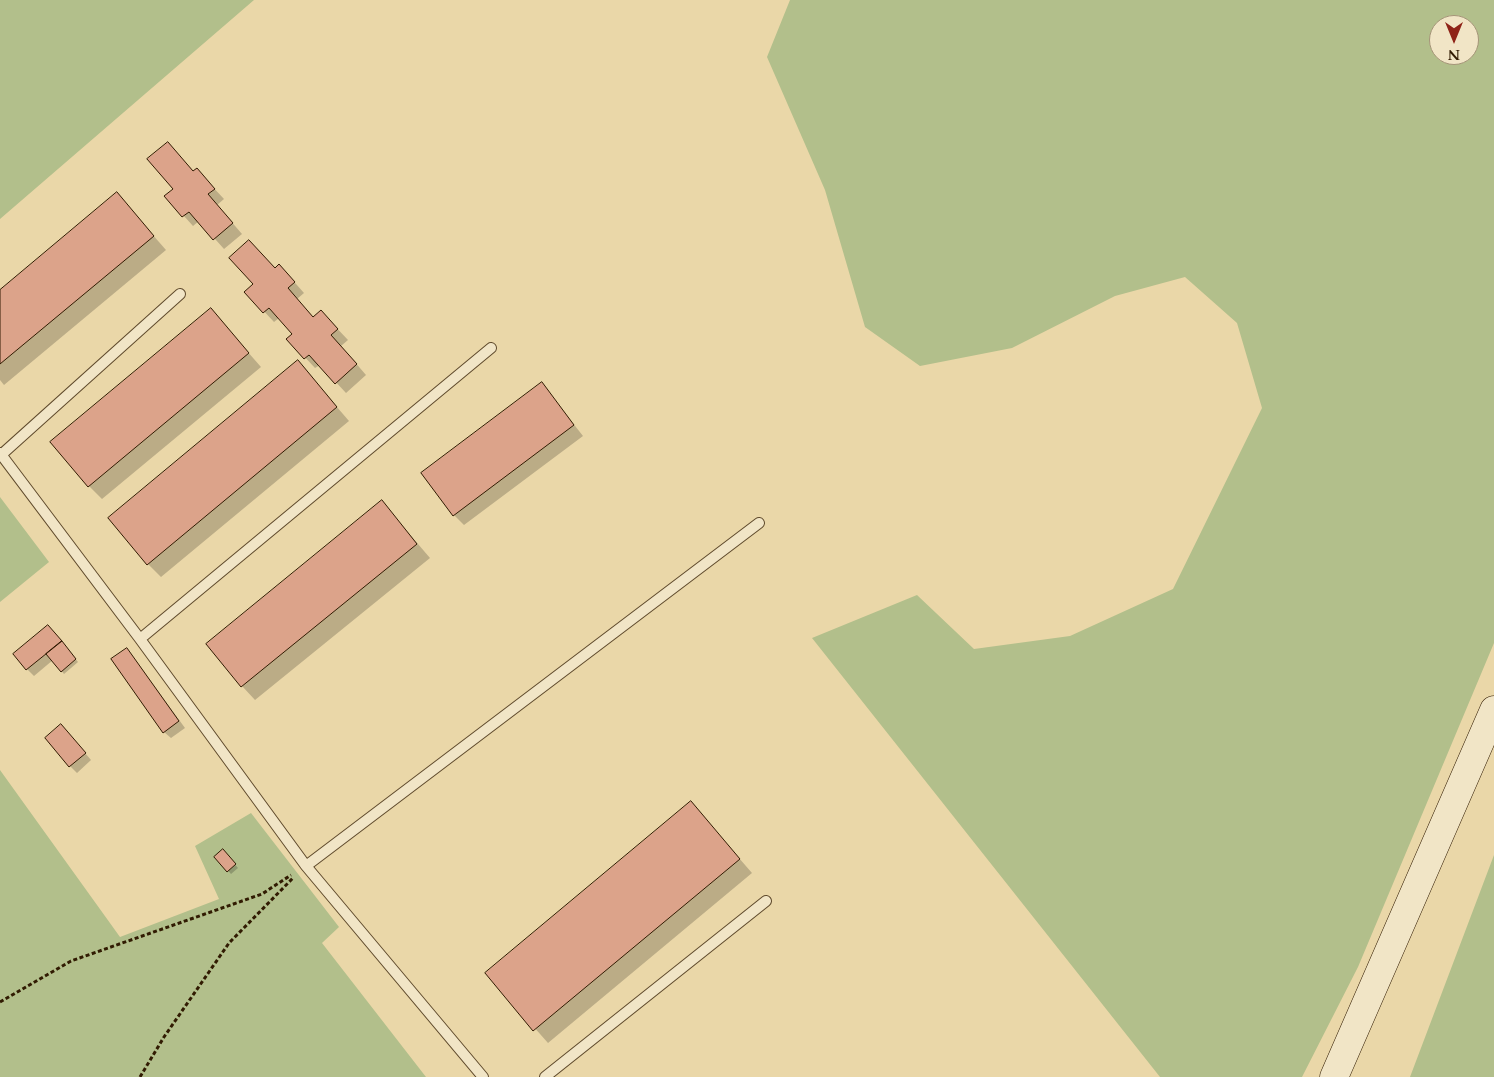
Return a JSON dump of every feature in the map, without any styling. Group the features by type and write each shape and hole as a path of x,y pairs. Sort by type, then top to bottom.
{"street":[{"path":"1334,1077 1494,710"}],"lane":[{"path":"180,294 1,454 140,639 306,866 483,1077"},
{"path":"140,639 491,348"},
{"path":"306,866 759,523"},
{"path":"545,1077 766,901"}],"path":[{"path":"0,1002 71,961 262,894 306,866"},
{"path":"140,1077 164,1037 229,943 306,866"}],"green space":[{"path":"0,0 254,0 0,219"},
{"path":"790,0 1494,0 1494,643 1358,967 1302,1077 1160,1077 812,638 917,595 974,649 1070,636 1173,589 1262,408 1237,323 1185,277 1115,296 1012,348 920,366 865,327 825,190 767,57"},
{"path":"0,497 49,562 0,602"},
{"path":"0,770 120,937 219,899 195,846 251,813 339,927 322,943 426,1077 0,1077"},
{"path":"1494,855 1494,1077 1410,1077"}],"building":[{"path":"168,142 193,171 197,168 215,189 208,194 233,223 213,240 189,212 182,217 164,196 173,189 147,159"},
{"path":"117,192 154,236 0,364 0,290"},
{"path":"249,240 275,268 279,264 295,282 288,288 313,317 321,310 338,329 331,335 357,364 335,384 309,355 304,359 286,339 292,334 269,308 263,313 244,292 253,284 229,258"},
{"path":"211,308 249,353 88,487 50,442"},
{"path":"298,360 337,407 147,565 108,518"},
{"path":"542,382 574,425 453,516 421,473"},
{"path":"382,500 417,544 241,687 206,644"},
{"path":"48,625 62,641 26,670 13,654"},
{"path":"62,641 76,659 61,672 46,654"},
{"path":"127,648 179,721 163,733 111,659"},
{"path":"61,724 86,753 69,767 45,738"},
{"path":"691,801 740,859 533,1031 485,973"},
{"path":"223,849 236,864 227,872 214,857"}]}
